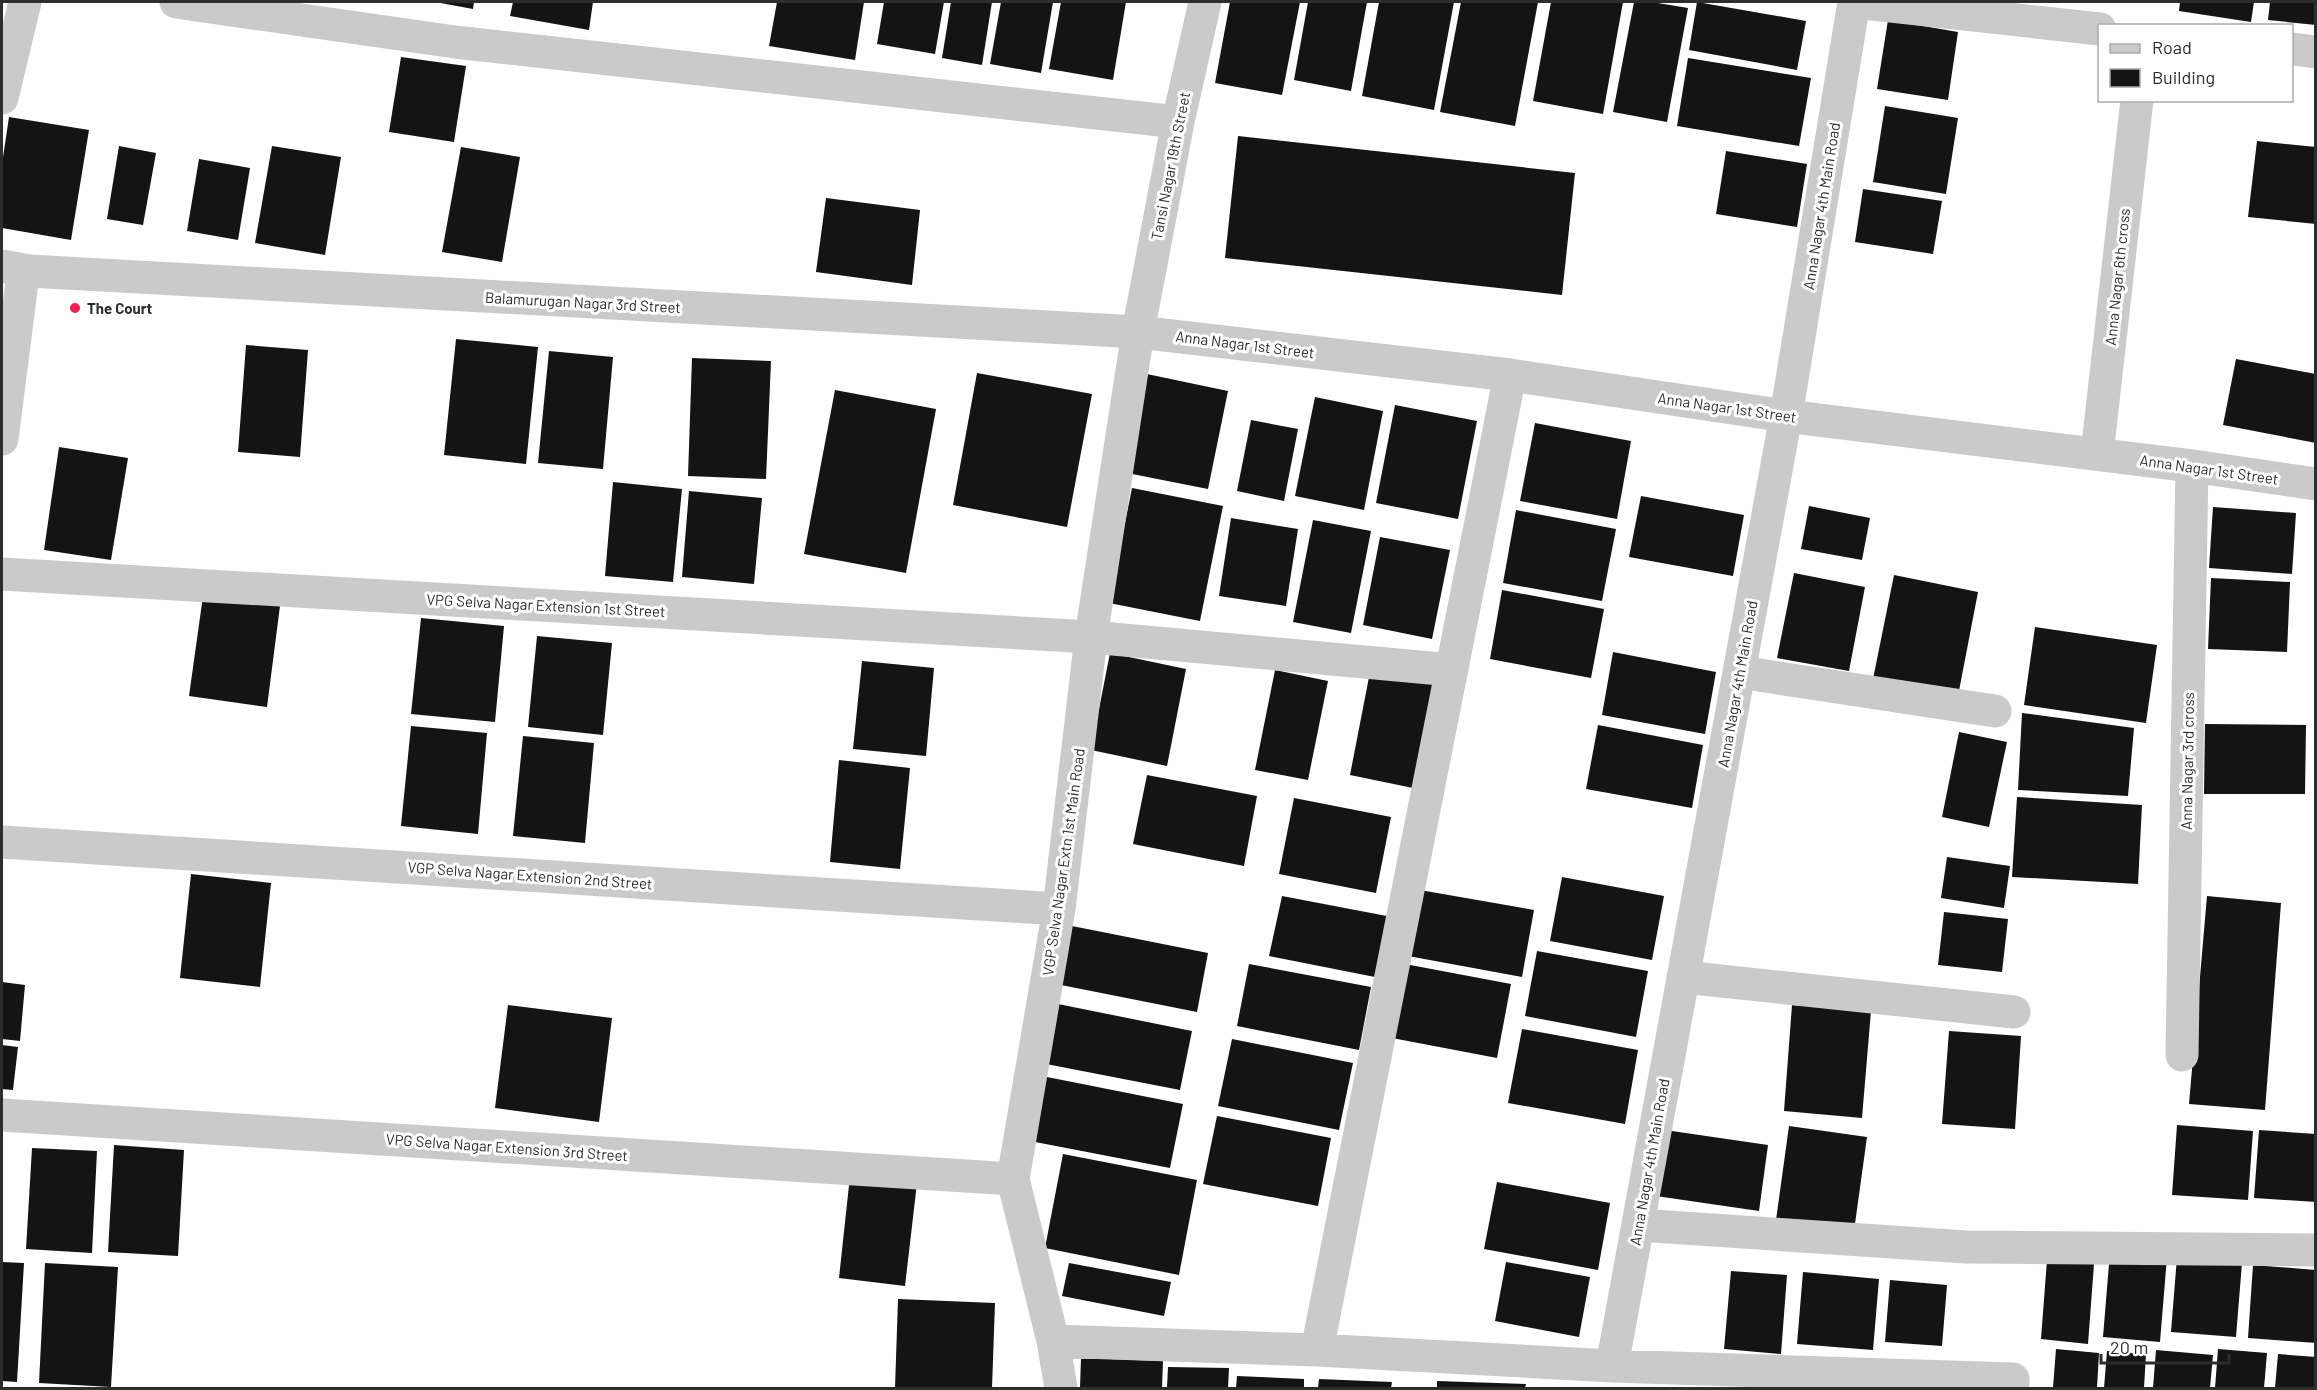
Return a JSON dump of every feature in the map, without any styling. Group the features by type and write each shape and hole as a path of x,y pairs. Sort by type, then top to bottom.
{"street":[{"path":"2,98 25,2"},
{"path":"176,2 455,42 1178,122"},
{"name":"Tansi Nagar 19th Street","path":"1138,332 1178,122 1205,2"},
{"path":"1854,2 2098,29"},
{"name":"Anna Nagar 4th Main Road","path":"1612,1366 1786,416 1854,2"},
{"path":"2293,50 2316,52"},
{"name":"Anna Nagar 6th cross","path":"2097,454 2137,102"},
{"path":"2,439 22,282 15,269"},
{"name":"Balamurugan Nagar 3rd Street","path":"15,269 1138,332"},
{"name":"Anna Nagar 1st Street","path":"1138,332 1510,375 1786,416 2192,466 2316,484"},
{"name":"VGP Selva Nagar Extn 1st Main Road","path":"1061,1389 1053,1341 1012,1179 1059,909 1091,637 1138,332"},
{"path":"1317,1350 1510,375"},
{"name":"Anna Nagar 3rd cross","path":"2182,1055 2192,466"},
{"name":"VPG Selva Nagar Extension 1st Street","path":"2,574 1091,637 1452,670"},
{"path":"1739,672 1995,711"},
{"name":"VGP Selva Nagar Extension 2nd Street","path":"2,842 1059,909"},
{"path":"1683,977 2014,1012"},
{"name":"VPG Selva Nagar Extension 3rd Street","path":"2,1115 1012,1179"},
{"path":"1638,1225 1966,1247 2316,1250"},
{"path":"1053,1341 1317,1350 1612,1366 1769,1380 2013,1378 2013,1389"}],"building":[{"path":"435,2 474,2 473,9"},
{"path":"513,2 593,2 589,30 510,16"},
{"path":"777,2 864,2 855,60 769,46"},
{"path":"884,2 944,2 935,54 877,44"},
{"path":"951,2 992,2 982,65 942,58"},
{"path":"1001,2 1053,2 1041,73 990,64"},
{"path":"1061,2 1126,2 1113,80 1049,69"},
{"path":"1230,2 1300,2 1282,95 1215,83"},
{"path":"1308,2 1367,2 1351,91 1294,80"},
{"path":"1379,2 1454,2 1434,110 1362,96"},
{"path":"1461,2 1538,2 1515,126 1440,112"},
{"path":"1551,2 1623,2 1603,114 1533,101"},
{"path":"1634,2 1652,2 1688,8 1667,122 1613,112"},
{"path":"1697,2 1806,21 1797,70 1689,50"},
{"path":"2180,2 2254,2 2251,22 2179,11"},
{"path":"2270,2 2316,2 2316,25 2268,20"},
{"path":"1888,20 1958,32 1948,100 1877,89"},
{"path":"401,57 466,66 454,142 389,132"},
{"path":"1688,58 1811,78 1799,146 1677,126"},
{"path":"1885,106 1958,118 1946,194 1873,182"},
{"path":"9,117 89,130 71,240 2,228 2,164"},
{"path":"1238,136 1575,173 1562,295 1225,258"},
{"path":"2257,141 2316,147 2316,224 2248,217"},
{"path":"119,146 156,153 143,225 107,219"},
{"path":"272,146 341,157 325,255 255,243"},
{"path":"461,147 520,157 502,262 442,252"},
{"path":"1726,151 1807,164 1797,227 1716,214"},
{"path":"199,159 250,168 238,240 187,231"},
{"path":"1863,189 1942,201 1933,254 1855,242"},
{"path":"826,198 920,210 912,285 816,272"},
{"path":"456,339 538,347 526,464 444,455"},
{"path":"246,345 308,350 300,457 238,452"},
{"path":"549,351 613,357 603,469 538,463"},
{"path":"692,358 771,361 766,479 688,476"},
{"path":"2236,359 2316,374 2316,443 2223,425"},
{"path":"977,373 1092,394 1067,527 953,505"},
{"path":"1142,373 1228,391 1208,489 1122,472"},
{"path":"835,390 936,409 906,573 804,554"},
{"path":"1315,397 1383,411 1364,510 1295,496"},
{"path":"1395,405 1477,421 1458,519 1376,503"},
{"path":"1251,420 1298,429 1284,501 1237,491"},
{"path":"1535,423 1631,441 1617,519 1520,501"},
{"path":"59,447 128,458 111,560 44,550"},
{"path":"613,482 682,489 673,582 605,576"},
{"path":"1132,488 1223,506 1200,621 1109,603"},
{"path":"689,491 762,498 754,584 682,577"},
{"path":"1641,496 1744,515 1733,576 1629,557"},
{"path":"1809,506 1870,518 1862,560 1801,549"},
{"path":"2213,507 2296,513 2292,574 2209,568"},
{"path":"1516,510 1616,529 1602,601 1503,583"},
{"path":"1231,518 1298,529 1286,606 1219,596"},
{"path":"1313,520 1371,531 1351,633 1293,622"},
{"path":"1380,537 1450,550 1432,639 1363,625"},
{"path":"1794,573 1865,587 1849,671 1777,658"},
{"path":"1894,575 1978,592 1958,696 1873,679"},
{"path":"2211,578 2290,582 2287,652 2208,649"},
{"path":"1502,590 1604,609 1591,678 1490,659"},
{"path":"203,596 280,606 267,707 189,696"},
{"path":"421,618 504,626 495,722 411,714"},
{"path":"2035,627 2157,645 2146,723 2024,705"},
{"path":"537,636 612,643 603,735 528,727"},
{"path":"1613,652 1716,672 1705,734 1602,715"},
{"path":"1110,653 1186,669 1167,766 1091,750"},
{"path":"862,661 934,668 926,756 853,749"},
{"path":"1275,670 1328,681 1308,780 1255,770"},
{"path":"1370,672 1433,684 1413,788 1350,775"},
{"path":"2022,713 2134,728 2128,796 2018,790"},
{"path":"2205,724 2306,725 2305,794 2204,794"},
{"path":"1598,725 1703,745 1692,808 1586,789"},
{"path":"411,726 487,733 478,834 401,826"},
{"path":"1959,732 2007,742 1989,827 1942,817"},
{"path":"523,736 594,743 585,843 513,836"},
{"path":"839,760 910,768 900,869 830,862"},
{"path":"1147,775 1257,796 1244,866 1133,844"},
{"path":"2017,797 2142,805 2138,884 2012,877"},
{"path":"1294,798 1391,817 1376,893 1279,874"},
{"path":"1947,857 2010,866 2004,908 1941,898"},
{"path":"191,874 271,883 260,987 180,978"},
{"path":"1562,877 1664,896 1652,960 1550,941"},
{"path":"1420,890 1534,910 1522,977 1408,956"},
{"path":"1282,896 1392,917 1380,978 1269,956"},
{"path":"2207,896 2281,903 2265,1110 2189,1104"},
{"path":"1944,912 2008,919 2002,972 1938,965"},
{"path":"1072,926 1208,953 1197,1012 1061,985"},
{"path":"1537,951 1648,971 1636,1037 1525,1016"},
{"path":"1249,964 1371,987 1359,1050 1237,1026"},
{"path":"1405,964 1511,984 1497,1058 1392,1038"},
{"path":"2,982 25,985 20,1041 2,1039"},
{"path":"1053,1003 1192,1031 1180,1090 1041,1063"},
{"path":"508,1005 612,1018 599,1122 495,1108"},
{"path":"1792,1005 1871,1011 1862,1118 1784,1111"},
{"path":"1522,1029 1638,1050 1625,1124 1508,1103"},
{"path":"1949,1031 2021,1036 2015,1129 1942,1124"},
{"path":"1232,1039 1353,1063 1339,1130 1218,1106"},
{"path":"2,1045 18,1047 13,1090 2,1089"},
{"path":"1042,1076 1183,1104 1170,1168 1030,1141"},
{"path":"1217,1116 1331,1138 1318,1206 1203,1184"},
{"path":"2177,1125 2253,1131 2248,1200 2172,1195"},
{"path":"1789,1126 1867,1137 1854,1231 1776,1220"},
{"path":"1665,1130 1768,1145 1759,1211 1656,1196"},
{"path":"2259,1130 2316,1134 2316,1202 2254,1198"},
{"path":"114,1145 184,1150 178,1256 108,1252"},
{"path":"32,1148 97,1151 92,1253 26,1249"},
{"path":"1063,1154 1197,1180 1179,1275 1045,1248"},
{"path":"850,1176 917,1183 905,1286 839,1278"},
{"path":"1497,1182 1610,1203 1598,1270 1484,1249"},
{"path":"2110,1252 2167,1257 2160,1342 2103,1337"},
{"path":"2177,1257 2242,1263 2236,1337 2171,1332"},
{"path":"2047,1260 2094,1264 2088,1344 2041,1339"},
{"path":"2,1262 24,1263 17,1382 2,1381"},
{"path":"1506,1262 1590,1277 1579,1337 1495,1321"},
{"path":"45,1263 118,1267 111,1387 39,1383"},
{"path":"1069,1263 1171,1282 1164,1316 1062,1296"},
{"path":"2253,1265 2316,1270 2316,1343 2248,1338"},
{"path":"1731,1271 1787,1275 1781,1354 1724,1349"},
{"path":"1803,1272 1879,1279 1873,1350 1797,1344"},
{"path":"1890,1280 1947,1285 1942,1346 1885,1342"},
{"path":"898,1299 995,1303 992,1388 895,1388"},
{"path":"2056,1349 2099,1353 2097,1388 2053,1388"},
{"path":"2218,1349 2267,1353 2264,1388 2215,1388"},
{"path":"2156,1350 2213,1355 2210,1388 2153,1388"},
{"path":"2107,1351 2146,1354 2144,1388 2104,1388"},
{"path":"2278,1354 2316,1357 2316,1388 2275,1388"},
{"path":"1081,1358 1163,1361 1162,1388 1080,1388"},
{"path":"1168,1367 1229,1368 1228,1388 1167,1388"},
{"path":"1237,1376 1304,1379 1304,1388 1236,1388"},
{"path":"1319,1379 1392,1382 1391,1388 1318,1388"},
{"path":"1437,1381 1526,1384 1525,1388 1437,1388"}],"place":[{"name":"The Court","path":"75,308"}]}
